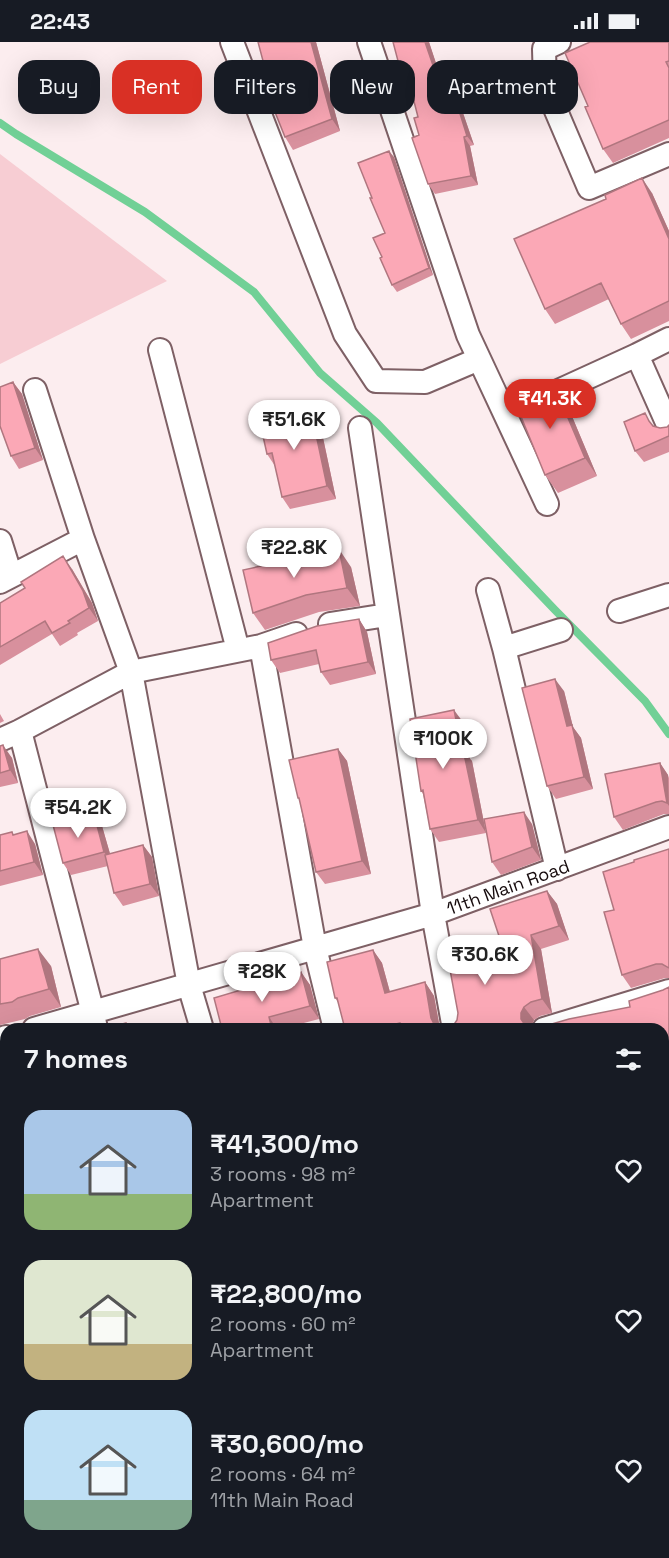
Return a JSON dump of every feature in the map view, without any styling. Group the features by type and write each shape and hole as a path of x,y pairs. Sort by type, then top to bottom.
{"street":[{"path":"232,42 345,334 376,381 425,382 479,359"},
{"path":"369,42 468,335 548,504"},
{"path":"548,44 545,85 589,188 669,154"},
{"path":"506,415 669,339"},
{"path":"160,350 238,651"},
{"path":"637,355 669,427"},
{"path":"35,390 83,538 131,672 189,985 200,1023"},
{"path":"360,428 433,914 453,1023"},
{"path":"0,541 6,579 83,538"},
{"path":"488,590 557,869"},
{"path":"618,611 669,595"},
{"path":"95,1021 10,735 131,672 261,646 323,625 387,615"},
{"path":"504,648 561,630"},
{"path":"261,646 315,948 333,1023"},
{"name":"11th Main Road","path":"80,1023 95,1021 189,985 433,914 669,827"},
{"path":"564,1023 669,991"}],"shaded area":[{"path":"0,154 167,281 0,364"}],"building":[{"path":"258,42 311,42 316,60 263,60"},
{"path":"393,42 425,42 431,60 427,60 427,114 460,114 467,136 464,137 471,176 428,184 412,138 419,135 414,118 418,117 415,105 415,60 398,60"},
{"path":"590,42 669,42 669,61 666,62 669,68 669,120 603,149 585,107 588,106 578,83 578,60 568,60 565,53"},
{"path":"318,68 332,119 285,137 276,114 318,114"},
{"path":"389,151 429,268 392,285 373,238 385,233 358,163"},
{"path":"642,178 669,239 669,301 621,324 601,283 545,309 514,239 606,199 605,195"},
{"path":"13,382 35,448 11,456 0,426 0,387"},
{"path":"554,385 585,458 545,475 515,402"},
{"path":"310,406 327,486 282,497 272,453 267,454 259,418"},
{"path":"645,413 653,426 660,428 669,425 669,436 635,451 624,422"},
{"path":"339,549 347,588 306,595 253,613 243,570"},
{"path":"63,556 83,591 89,608 52,633 45,621 0,647 0,603 25,588 21,582"},
{"path":"359,619 368,662 321,672 316,650 271,660 268,643 317,626"},
{"path":"555,679 567,726 572,725 584,777 547,786 522,688"},
{"path":"454,710 478,820 430,829 423,790 421,791 410,719"},
{"path":"3,745 10,770 0,773 0,746"},
{"path":"338,749 362,861 316,872 289,760"},
{"path":"660,763 667,803 656,802 614,817 605,774"},
{"path":"524,812 532,847 492,862 484,819"},
{"path":"94,814 104,852 63,863 53,825"},
{"path":"27,831 34,862 0,871 0,835 12,832 13,835"},
{"path":"143,845 150,884 114,893 105,855"},
{"path":"669,849 669,968 656,964 622,975 604,912 614,910 603,872"},
{"path":"547,891 559,926 531,935 542,999 524,1007 521,1013 524,1023 455,1023 458,1013 446,948 500,939 490,909"},
{"path":"38,949 49,989 0,1004 0,959"},
{"path":"373,950 385,993 425,982 434,1023 343,1023 327,962"},
{"path":"301,972 310,1006 269,1017 270,1023 220,1023 214,998"},
{"path":"669,987 669,1023 555,1023 630,1007 629,1001"}],"waterway":[{"path":"0,123 145,212 254,292 320,373 377,423 645,701 669,734"}]}
